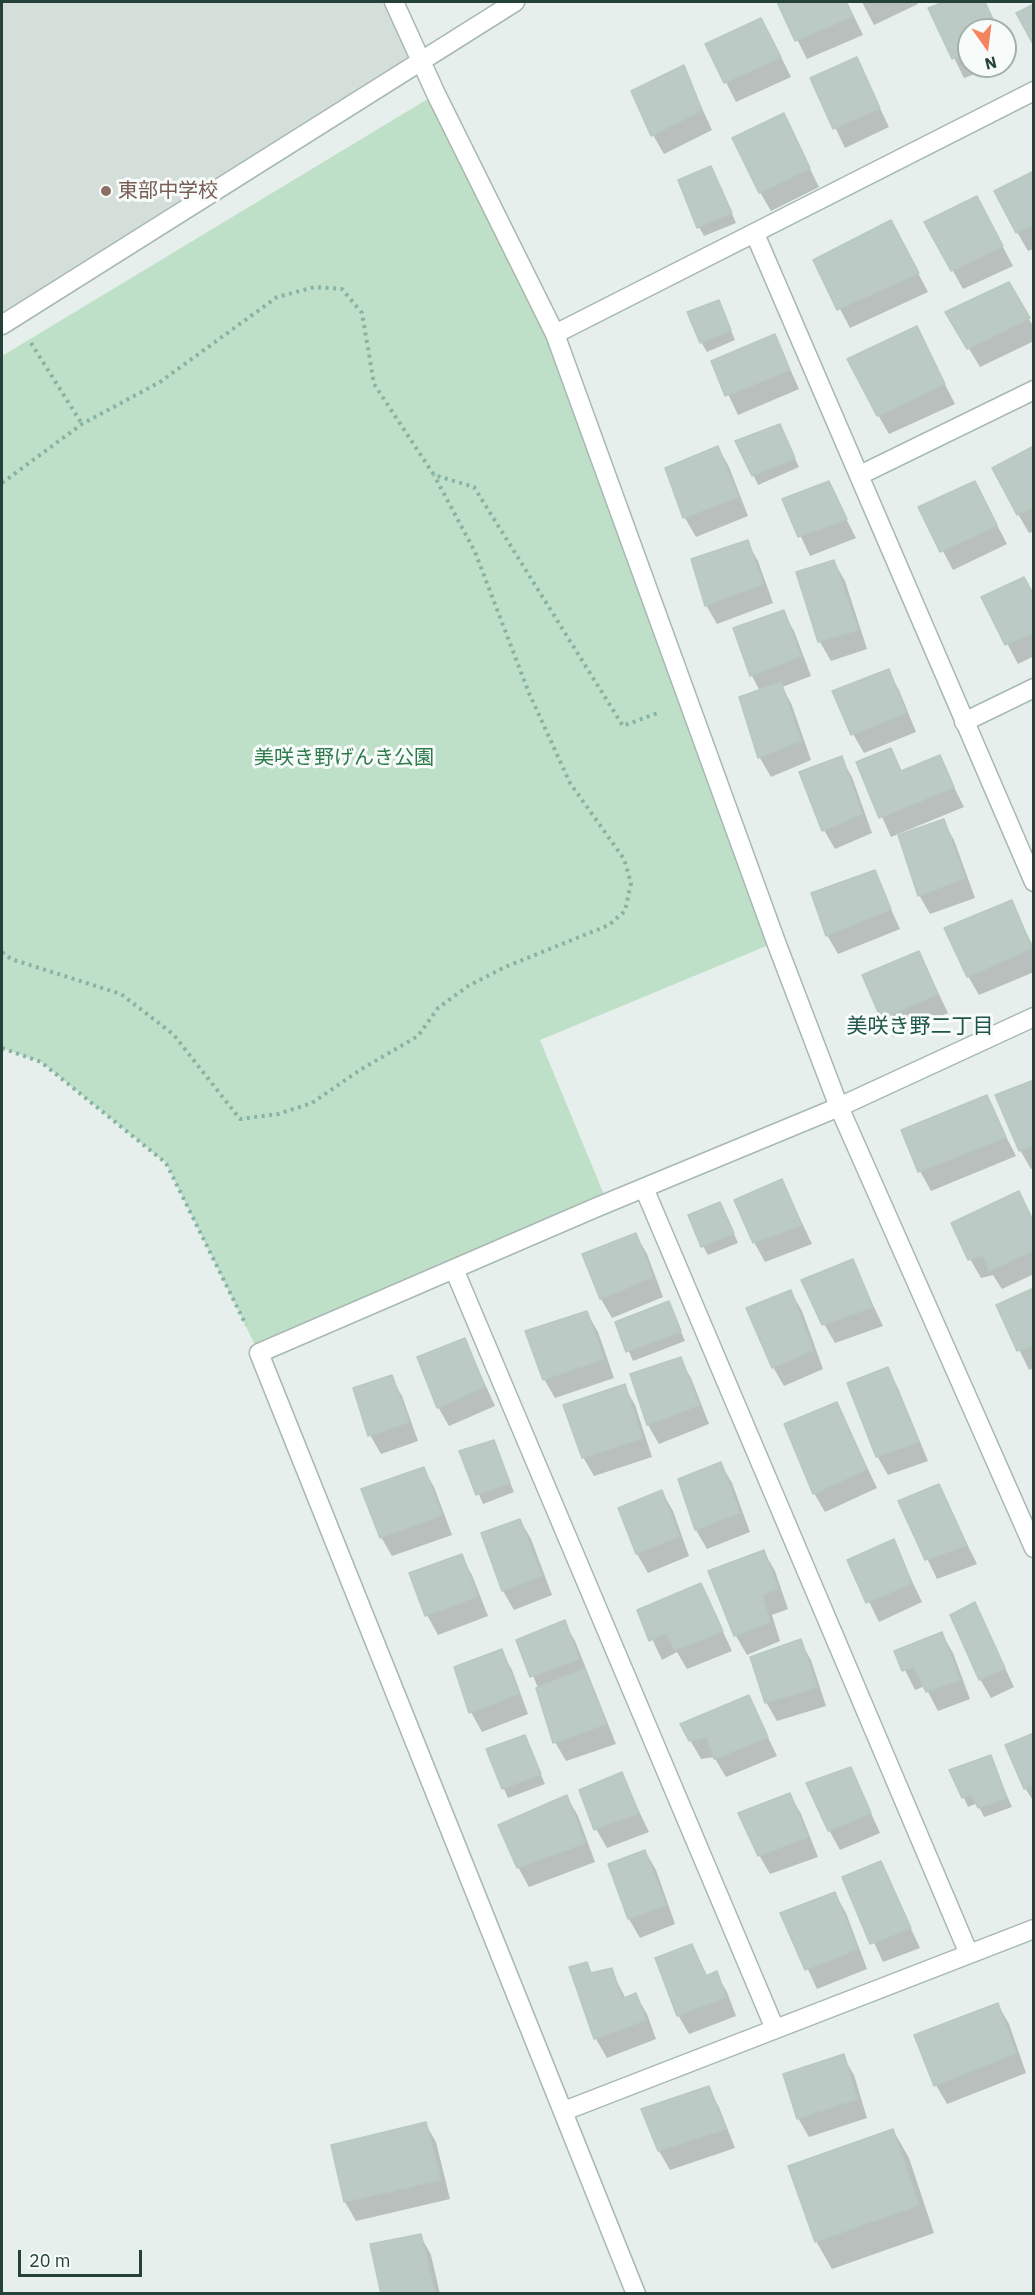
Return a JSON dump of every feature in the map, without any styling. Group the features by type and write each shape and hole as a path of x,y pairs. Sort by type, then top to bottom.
{"street":[{"path":"394,2 555,334 776,942 839,1107 1034,1548"},
{"path":"2,325 421,59 515,2"},
{"path":"555,334 1034,91"},
{"path":"755,234 1034,882"},
{"path":"860,475 1034,390"},
{"path":"964,722 1034,688"},
{"path":"636,2294 259,1353 839,1107 1034,1017"},
{"path":"644,1188 969,1954"},
{"path":"454,1269 775,2029"},
{"path":"564,2111 1034,1929"}],"path":[{"path":"2,483 82,424 160,382 277,297 315,287 342,289 362,313 374,384 434,475 475,552 529,693 570,783 624,859 631,883 625,911 609,925 505,967 468,986 438,1008 418,1036 360,1070 312,1103 278,1114 240,1119 173,1034 121,994 11,958 2,952"},
{"path":"28,339 82,424"},
{"path":"434,475 474,487 623,726 689,702"},
{"path":"2,1048 41,1062 166,1163 259,1353"}],"shaded area":[{"name":"東部中学校","path":"2,2 394,2 421,59 2,323"}],"green space":[{"name":"美咲き野げんき公園","path":"436,94 555,334 776,942 540,1040 605,1197 259,1353 166,1163 41,1062 2,1048 2,356"}],"building":[{"path":"777,2 846,2 853,16 795,41"},
{"path":"944,2 985,2 992,18 957,18 957,57 952,59 928,8"},
{"path":"1034,4 1034,46 1016,13"},
{"path":"761,18 781,57 724,83 705,44"},
{"path":"857,57 880,108 833,129 810,78"},
{"path":"684,65 702,110 651,136 631,91"},
{"path":"784,113 810,168 759,193 732,138"},
{"path":"711,166 732,213 697,228 678,180"},
{"path":"1034,171 1034,224 1016,233 994,191"},
{"path":"977,196 1003,246 951,271 924,222"},
{"path":"891,220 919,273 837,310 813,260"},
{"path":"1009,282 1030,318 967,349 945,312"},
{"path":"719,300 731,330 700,343 687,312"},
{"path":"917,326 945,384 877,416 847,359"},
{"path":"775,334 790,370 725,396 711,361"},
{"path":"780,424 795,458 752,476 735,441"},
{"path":"718,446 738,497 683,518 665,468"},
{"path":"1034,446 1034,507 1017,515 992,468"},
{"path":"829,481 847,519 798,537 782,499"},
{"path":"975,481 997,525 940,552 918,507"},
{"path":"748,540 763,584 705,606 691,559"},
{"path":"834,560 858,630 818,642 796,572"},
{"path":"1024,577 1034,595 1034,632 1005,645 981,597"},
{"path":"784,610 801,656 750,676 733,628"},
{"path":"889,669 906,713 851,735 832,691"},
{"path":"781,682 801,741 758,758 739,697"},
{"path":"891,748 901,771 940,755 954,787 879,818 856,762"},
{"path":"842,756 862,814 822,831 799,772"},
{"path":"944,819 965,878 918,896 898,835"},
{"path":"875,870 891,909 826,936 811,893"},
{"path":"1012,900 1032,948 967,977 944,928"},
{"path":"919,951 938,994 881,1019 862,975"},
{"path":"1034,1080 1034,1144 1019,1151 995,1095"},
{"path":"987,1095 1006,1137 918,1172 901,1130"},
{"path":"782,1179 802,1225 753,1243 734,1200"},
{"path":"1019,1191 1034,1223 1034,1250 989,1271 983,1255 968,1260 951,1223"},
{"path":"720,1202 734,1233 701,1247 688,1215"},
{"path":"636,1233 653,1277 600,1299 582,1254"},
{"path":"853,1259 873,1307 822,1325 801,1280"},
{"path":"1034,1288 1034,1345 1017,1351 996,1305"},
{"path":"791,1290 813,1350 772,1368 746,1308"},
{"path":"669,1301 681,1331 626,1352 615,1322"},
{"path":"587,1311 604,1359 543,1380 525,1331"},
{"path":"465,1338 485,1387 437,1408 417,1357"},
{"path":"681,1357 699,1405 647,1425 630,1374"},
{"path":"888,1367 919,1442 876,1457 847,1383"},
{"path":"392,1375 409,1422 368,1436 353,1388"},
{"path":"625,1384 642,1438 582,1458 563,1405"},
{"path":"837,1402 867,1469 813,1494 784,1424"},
{"path":"494,1440 510,1483 476,1495 459,1451"},
{"path":"721,1462 740,1513 695,1530 678,1479"},
{"path":"424,1467 442,1515 380,1538 361,1489"},
{"path":"939,1484 967,1545 925,1560 898,1501"},
{"path":"662,1490 679,1536 636,1554 618,1508"},
{"path":"520,1519 542,1576 502,1591 481,1533"},
{"path":"894,1539 912,1583 866,1603 847,1560"},
{"path":"764,1550 778,1589 762,1595 770,1622 734,1636 708,1571"},
{"path":"462,1554 478,1596 425,1616 409,1573"},
{"path":"701,1583 723,1631 675,1650 666,1633 649,1641 637,1610"},
{"path":"975,1602 1005,1668 979,1680 950,1615"},
{"path":"565,1620 579,1659 530,1677 516,1640"},
{"path":"942,1632 960,1680 926,1692 914,1667 902,1671 894,1651"},
{"path":"801,1639 817,1687 765,1703 750,1657"},
{"path":"502,1649 519,1694 469,1713 454,1667"},
{"path":"585,1669 606,1724 553,1743 536,1688"},
{"path":"749,1695 768,1737 714,1759 707,1737 689,1741 680,1724"},
{"path":"1034,1733 1034,1784 1024,1789 1005,1745"},
{"path":"525,1735 541,1774 502,1789 486,1749"},
{"path":"991,1755 1007,1798 978,1808 971,1794 962,1798 949,1770"},
{"path":"851,1767 871,1813 828,1831 806,1783"},
{"path":"622,1772 639,1813 594,1830 579,1790"},
{"path":"790,1793 808,1837 758,1856 738,1813"},
{"path":"567,1795 585,1843 517,1868 498,1825"},
{"path":"645,1850 666,1905 628,1919 608,1864"},
{"path":"881,1861 911,1928 870,1944 842,1877"},
{"path":"835,1892 858,1949 805,1970 780,1913"},
{"path":"692,1944 706,1976 717,1971 726,1997 677,2016 655,1958"},
{"path":"587,1962 591,1973 612,1968 622,1999 636,1993 646,2020 594,2039 569,1967"},
{"path":"998,2003 1016,2053 934,2086 914,2035"},
{"path":"844,2054 857,2099 797,2119 783,2074"},
{"path":"709,2086 726,2129 658,2151 641,2109"},
{"path":"426,2122 441,2180 344,2202 331,2145"},
{"path":"893,2129 919,2205 815,2242 788,2166"},
{"path":"421,2234 435,2294 381,2294 370,2244"}],"place":[{"name":"東部中学校","path":"106,191"}],"district":[{"name":"美咲き野二丁目","path":"920,1027"}]}
